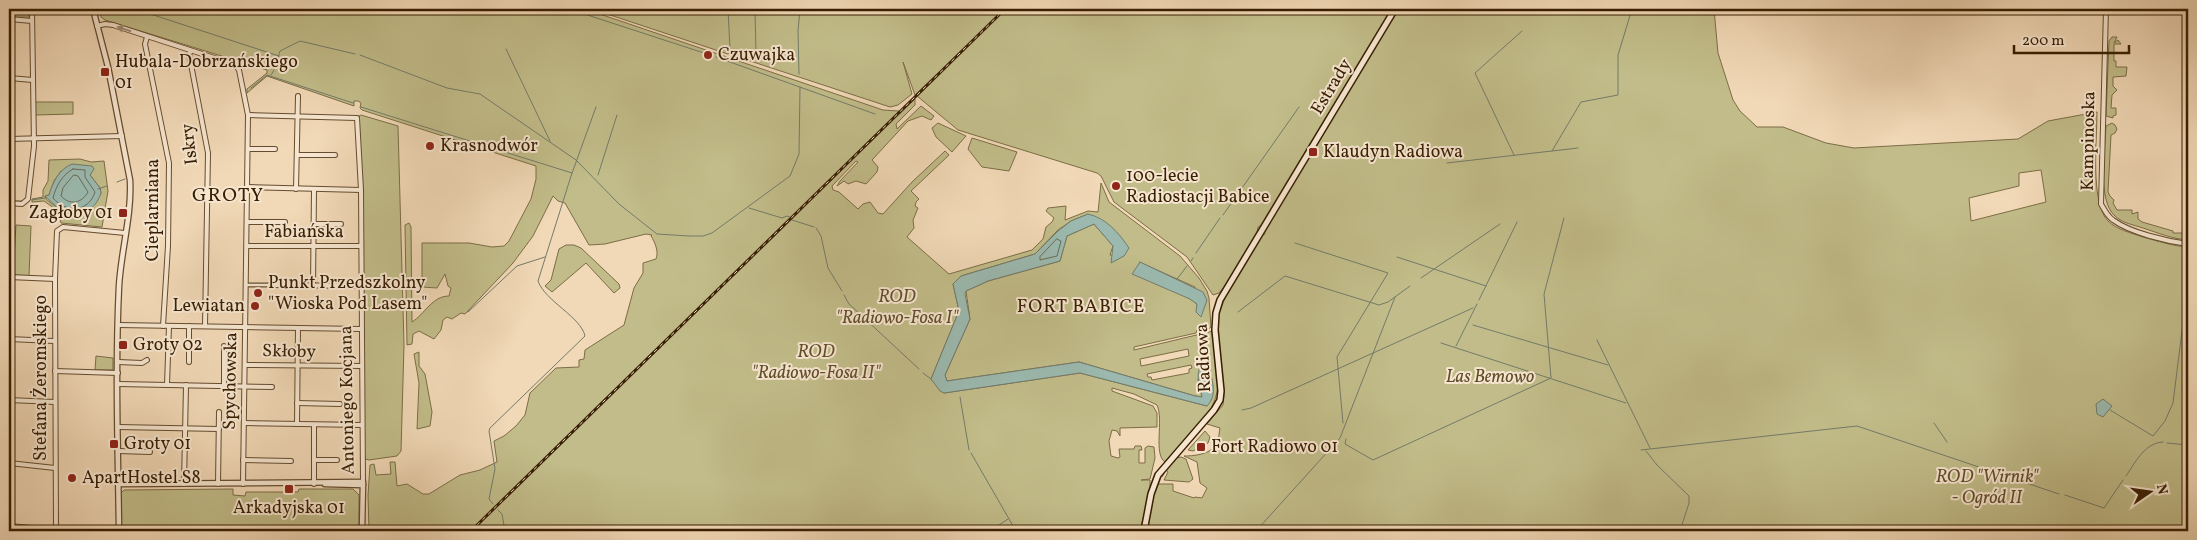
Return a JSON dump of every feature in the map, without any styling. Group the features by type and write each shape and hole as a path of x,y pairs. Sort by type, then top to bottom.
{"main road":[{"name":"Estrady","path":"1292,180 1395,9"},
{"name":"Radiowa","path":"1144,531 1151,494 1158,475 1214,410 1220,400 1221,391 1215,318 1220,300 1292,180"}],"street":[{"path":"9,203 22,204 28,199 33,152 32,9"},
{"path":"93,9 105,52 131,188 121,269 118,325 119,531"},
{"name":"Kampinoska","path":"2106,9 2102,204 2111,219 2128,228 2173,242 2188,244"},
{"path":"9,19 32,21"},
{"name":"Spychowska","path":"97,26 109,24 191,50 236,66 240,75 248,115 243,484"},
{"name":"Cieplarniana","path":"147,37 146,44 169,163 168,246 163,326"},
{"name":"Iskry","path":"191,50 189,54 208,153 205,326"},
{"path":"9,78 33,80"},
{"path":"296,189 298,96"},
{"path":"248,115 297,116"},
{"name":"Antoniego Kocjana","path":"297,116 357,118 361,190 362,531"},
{"path":"9,139 122,136"},
{"path":"248,149 275,149"},
{"path":"297,155 335,155"},
{"path":"248,187 361,190"},
{"path":"313,285 314,190"},
{"path":"247,222 286,222"},
{"path":"314,224 341,224"},
{"name":"Stefana Żeromskiego","path":"56,531 54,341 57,231 60,228 125,233"},
{"name":"Fabiańska","path":"247,246 361,246"},
{"path":"9,277 55,279"},
{"path":"246,285 361,286"},
{"path":"118,325 361,329"},
{"path":"167,385 169,326"},
{"path":"189,362 190,326"},
{"path":"297,424 298,328"},
{"path":"9,339 54,341"},
{"path":"224,346 224,385"},
{"path":"118,362 142,363 147,360"},
{"name":"Skłoby","path":"245,365 362,366"},
{"path":"55,371 118,372"},
{"path":"118,384 272,387"},
{"path":"184,484 186,385"},
{"path":"9,400 55,402"},
{"path":"297,403 340,404"},
{"path":"218,484 219,412"},
{"path":"244,423 362,425"},
{"path":"314,425 314,484"},
{"path":"118,428 219,429"},
{"path":"118,451 150,452"},
{"path":"243,460 291,461"},
{"path":"314,460 337,460"},
{"path":"9,463 55,468"},
{"path":"118,484 363,484"},
{"path":"9,526 66,531"}],"green space":[{"path":"9,9 29,9 29,17 9,17"},
{"path":"99,9 585,9 883,110 899,111 893,117 894,119 915,99 915,105 896,124 897,129 921,106 934,116 931,120 922,116 908,121 872,160 878,167 877,172 866,184 856,181 848,184 844,181 837,186 858,162 856,161 832,186 833,190 839,192 858,209 863,204 870,202 878,213 883,214 912,182 945,151 949,155 911,191 919,199 915,206 918,208 913,220 914,228 907,237 949,274 1032,250 1043,239 1046,227 1054,218 1046,211 1048,208 1066,206 1065,220 1088,211 1098,212 1101,183 1109,202 1180,256 1199,278 1209,298 1211,327 1208,330 1197,330 1196,333 1134,347 1134,350 1213,331 1218,376 1217,394 1207,416 1165,462 1161,458 1160,452 1160,419 1157,405 1134,394 1112,388 1112,391 1153,406 1157,413 1157,427 1120,428 1120,436 1117,431 1112,430 1109,441 1111,456 1118,458 1120,457 1119,449 1134,449 1135,446 1141,446 1142,450 1139,450 1139,463 1145,463 1145,448 1148,446 1154,447 1155,458 1150,479 1141,480 1150,480 1150,490 1140,531 369,531 368,495 370,465 374,464 376,475 391,474 390,462 395,462 397,486 407,484 423,494 429,494 460,475 480,470 497,462 494,441 504,436 516,426 525,415 530,393 556,368 579,367 579,360 584,359 585,350 624,325 634,288 643,273 643,263 656,259 657,256 652,235 646,234 605,244 589,245 565,203 558,201 553,196 533,236 513,263 465,314 461,313 452,319 447,317 443,320 441,330 434,339 419,331 413,334 412,344 407,345 405,225 409,223 411,227 412,322 433,302 449,296 451,288 448,286 445,274 437,288 422,287 422,243 469,243 492,247 504,246 509,241 531,199 536,179 536,166 362,110 360,108 361,103 358,101 354,101 354,106 267,76 247,93 247,89 267,73 267,70 105,20 101,17","holes":["1088,214 1124,256 1110,255 1113,246 1094,224 1067,236 1060,261 988,281 966,291 970,319 945,375 947,381 1079,362 1202,397 1198,379 1207,406 1080,373 944,393 931,379 959,311 953,284 961,276 1035,254 1058,230 1071,221","1139,262 1195,287 1201,316 1197,304","1188,349 1189,356 1141,366 1140,359","1191,365 1192,368 1189,369 1189,373 1152,380 1147,374"]},
{"path":"592,9 1392,9 1262,225 1258,227 1257,233 1224,287 1219,293 1213,295 1187,257 1114,202 1101,176 1097,173 958,130 917,96 939,75 938,73 915,95 903,62 912,94 898,105 890,107 732,55 732,51 728,54"},
{"name":"Las Bemowo","path":"1398,9 1714,9 1718,53 1733,100 1740,111 1757,127 1783,127 1826,143 1854,148 2018,139 2048,121 2097,112 2097,186 2102,212 2108,221 2120,229 2143,237 2188,247 2188,531 1147,531 1154,491 1158,484 1173,484 1173,491 1194,498 1202,498 1207,488 1200,483 1197,462 1184,456 1206,453 1214,448 1218,441 1220,428 1207,424 1223,405 1224,394 1218,315 1231,283 1260,235 1265,234 1264,230","holes":["2041,170 2046,202 1971,221 1969,198 2019,186 2019,173"]},
{"path":"2112,37 2117,37 2114,43 2118,40 2121,44 2114,44 2116,67 2127,67 2126,76 2113,77 2113,86 2117,90 2112,95 2111,108 2116,108 2116,115 2113,118 2106,116 2109,41"},
{"path":"35,102 73,102 73,114 35,115"},
{"path":"359,116 398,126 404,345 401,451 397,456 369,460 365,459 364,452 363,237"},
{"path":"938,123 966,136 952,152 936,137 932,128"},
{"path":"2112,123 2117,129 2111,135 2108,192 2114,200 2113,203 2117,210 2132,210 2132,214 2138,212 2138,219 2142,222 2173,231 2173,233 2188,233 2188,240 2166,236 2125,222 2115,216 2109,209 2103,174 2106,126"},
{"path":"972,138 1017,152 1009,171 982,167 968,149"},
{"path":"80,159 91,162 104,161 108,191 102,227 61,223 58,211 44,201 32,202 32,199 43,197 43,190 48,181 49,160","holes":["61,171 91,173 90,175 100,188 101,193 81,212 70,214 46,199 45,196 49,195 54,181"]},
{"path":"16,225 31,226 29,276 16,275 13,272"},
{"path":"566,245 574,245 581,248 619,284 620,288 614,293 586,263 552,292 545,286 551,280 559,249"},
{"path":"419,352 419,366 425,374 432,412 430,426 417,429 419,383 414,354"},
{"path":"96,356 113,358 113,370 95,370"},
{"path":"1205,431 1210,437 1208,443 1193,451 1188,450"},
{"path":"1180,453 1176,458 1186,459 1193,479 1189,482 1164,480 1168,472 1166,470 1161,476"},
{"path":"233,489 233,495 245,496 246,492 298,492 299,489 353,489 359,495 359,531 120,531 120,494 124,490"}],"water":[{"path":"72,164 92,166 94,169 90,175 100,188 101,193 95,204 82,213 62,212 45,196 49,195 63,169"},
{"path":"1088,214 1101,219 1121,237 1129,248 1124,256 1111,263 1113,246 1094,224 1067,236 1060,261 988,281 966,291 970,319 945,375 947,381 1079,362 1202,397 1198,375 1203,363 1208,364 1213,386 1213,396 1207,406 1080,373 944,393 940,391 931,379 959,311 953,284 961,276 1035,254 1071,221"},
{"path":"1140,262 1203,292 1207,300 1201,317 1196,312 1197,304 1190,299 1132,274"},
{"path":"2103,399 2112,406 2103,417 2097,414 2096,404"}],"waterway":[{"path":"135,9 279,56"},
{"path":"569,9 707,54"},
{"path":"728,9 730,49"},
{"path":"755,9 756,55"},
{"path":"799,74 798,31 800,9"},
{"path":"1552,151 1581,102 1618,95 1618,55 1632,9"},
{"path":"1514,155 1475,73 1522,31"},
{"path":"275,68 280,51 300,41 355,54"},
{"path":"506,49 550,141"},
{"path":"360,55 447,88 480,94 576,160 619,204 657,234 703,236 712,233 790,176 799,154 800,87"},
{"path":"716,57 875,114"},
{"path":"271,75 274,70"},
{"path":"251,88 267,75 353,103"},
{"path":"361,107 572,173"},
{"path":"493,504 489,499 495,469 490,428 585,336 577,322 548,295 538,281 571,176 596,107"},
{"path":"1223,215 1299,107"},
{"path":"598,175 617,115"},
{"path":"1447,163 1578,148"},
{"path":"117,182 125,179"},
{"path":"98,189 107,186"},
{"path":"32,200 45,198"},
{"path":"9,201 23,201"},
{"path":"749,208 782,218 790,217"},
{"path":"1196,253 1220,218"},
{"path":"1346,439 1345,444 1373,460 1551,378 1544,294 1564,218"},
{"path":"792,220 814,227"},
{"path":"1479,300 1517,222"},
{"path":"1421,278 1500,224"},
{"path":"816,228 821,236 828,268 842,291"},
{"path":"1295,243 1388,273 1337,357 1343,423"},
{"path":"468,312 517,266 545,257"},
{"path":"1397,257 1486,286"},
{"path":"1177,279 1187,266"},
{"path":"1238,312 1285,276 1379,305 1388,302 1410,286"},
{"path":"2110,410 2153,436 2165,421 2173,403 2188,283"},
{"path":"844,295 849,304 919,369"},
{"path":"1256,531 1340,438 1395,297"},
{"path":"1456,346 1477,304"},
{"path":"1242,410 1251,408 1473,308"},
{"path":"1473,325 1608,365"},
{"path":"1597,340 1650,448"},
{"path":"1441,343 1626,403"},
{"path":"923,373 931,379"},
{"path":"960,397 969,450"},
{"path":"1934,423 1947,442"},
{"path":"1641,450 1857,426 2059,494"},
{"path":"2126,476 2145,450 2156,443 2163,442"},
{"path":"2167,443 2188,445"},
{"path":"1646,451 1657,465 1689,496 1689,503 1680,531"},
{"path":"971,453 1016,531"},
{"path":"2187,455 2188,460"},
{"path":"2065,495 2104,508 2123,480"},
{"path":"498,510 502,514 505,531"},
{"path":"990,531 1008,519"}],"railway":[{"path":"471,531 1005,9"}],"place":[{"name":"Czuwajka","path":"708,55"},
{"name":"Hubala-Dobrzańskiego 01","path":"105,72"},
{"name":"Krasnodwór","path":"430,146"},
{"name":"Klaudyn Radiowa","path":"1313,152"},
{"name":"100-lecie Radiostacji Babice","path":"1116,186"},
{"name":"Zagłoby 01","path":"123,213"},
{"name":"Punkt Przedszkolny \"Wioska Pod Lasem\"","path":"258,293"},
{"name":"Lewiatan","path":"255,306"},
{"name":"Groty 02","path":"123,345"},
{"name":"Groty 01","path":"114,444"},
{"name":"Fort Radiowo 01","path":"1201,447"},
{"name":"ApartHostel S8","path":"72,478"},
{"name":"Arkadyjska 01","path":"289,489"}],"district":[{"name":"GROTY","path":"228,196"},
{"name":"FORT BABICE","path":"1081,307"}],"park label":[{"name":"ROD \"Radiowo-Fosa I\"","path":"897,307"},
{"name":"ROD \"Radiowo-Fosa II\"","path":"816,362"},
{"name":"ROD \"Wirnik\" - Ogród II","path":"1987,487"}]}
